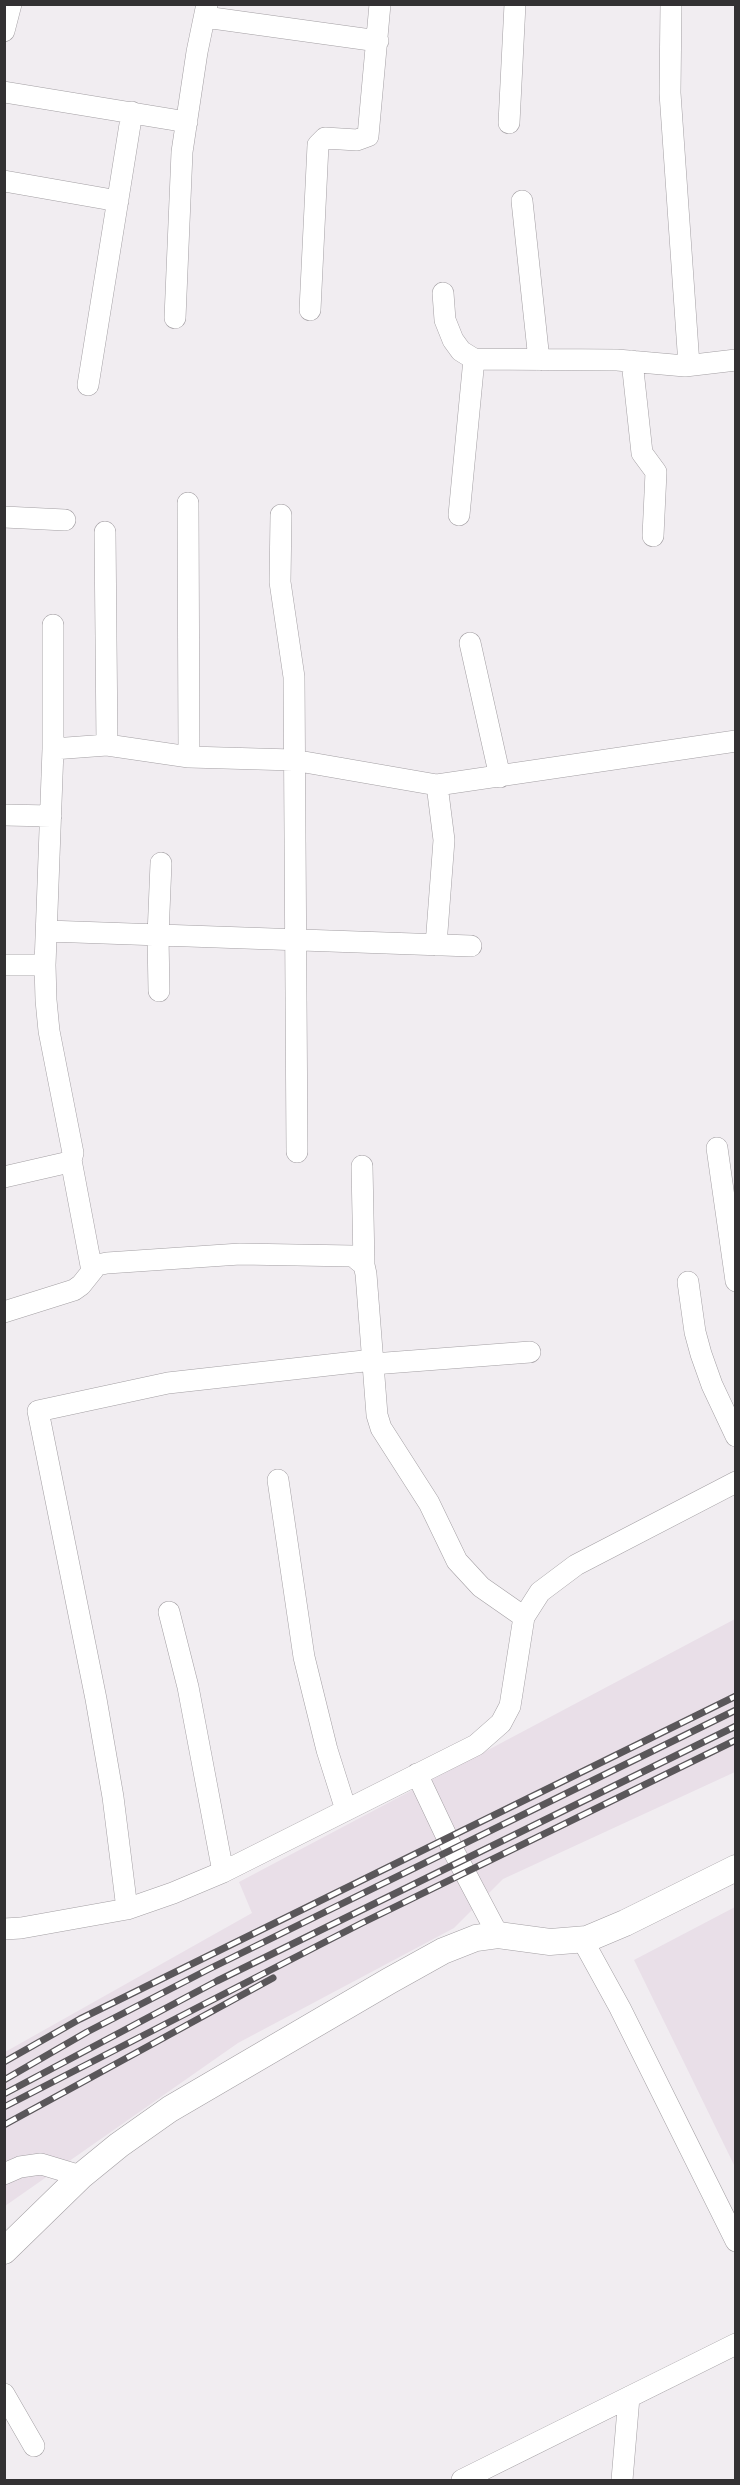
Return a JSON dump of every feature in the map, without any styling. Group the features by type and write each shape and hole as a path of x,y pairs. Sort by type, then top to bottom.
{"main road":[{"path":"4,2251 81,2176 119,2145 170,2109 389,1981 476,1938 498,1935 550,1942 582,1939 625,1923 735,1868"}],"street":[{"path":"4,31 11,4"},
{"path":"310,310 318,146 325,138 357,140 368,136 380,4"},
{"path":"509,123 515,4"},
{"path":"671,4 670,93 689,365"},
{"path":"175,318 182,152 206,11 378,41"},
{"path":"4,92 187,122"},
{"path":"88,385 132,112"},
{"path":"4,182 118,201"},
{"path":"522,201 539,360"},
{"path":"443,293 445,320 453,340 461,351 474,359 632,361 689,365 735,360"},
{"path":"459,515 474,359"},
{"path":"632,361 642,453 656,472 653,536"},
{"path":"188,503 189,757"},
{"path":"281,516 279,582 294,677 297,1152"},
{"path":"4,517 65,520"},
{"path":"105,532 107,746"},
{"path":"53,625 53,749 45,965 49,1031 73,1153 71,1160 92,1271"},
{"path":"470,643 500,777"},
{"path":"53,749 107,746 189,757 293,760 437,786 480,777 500,777 735,741"},
{"path":"436,945 444,840 437,786"},
{"path":"4,815 51,816"},
{"path":"159,991 158,936 161,863"},
{"path":"47,932 471,946"},
{"path":"4,965 45,965"},
{"path":"717,1148 735,1281"},
{"path":"4,1177 71,1160"},
{"path":"362,1166 364,1265 378,1422 429,1503 457,1561 482,1587 524,1617"},
{"path":"4,1312 74,1290 97,1266 107,1263 240,1254 353,1256 364,1265"},
{"path":"688,1282 695,1332 701,1354 735,1436"},
{"path":"127,1909 113,1797 96,1699 38,1411 168,1383 373,1362 530,1352"},
{"path":"278,1480 304,1657 327,1750 346,1810"},
{"path":"4,1929 127,1909 173,1893 223,1872 476,1744 501,1723 510,1706 524,1617 540,1592 576,1565 735,1482"},
{"path":"169,1612 188,1687 223,1872"},
{"path":"417,1774 453,1850 498,1935"},
{"path":"582,1939 620,2008 735,2241"},
{"path":"4,2174 20,2167 41,2164 81,2176"},
{"path":"462,2481 735,2344"},
{"path":"4,2394 34,2446"},
{"path":"622,2481 629,2397"}],"shaded area":[{"path":"735,1619 735,1772 503,1879 454,1928 238,2043 5,2206 5,2052 252,1913 239,1882"},
{"path":"735,1907 735,2167 634,1960"}],"railway":[{"path":"4,2062 80,2019 736,1696"},
{"path":"4,2080 87,2032 209,1969 736,1710"},
{"path":"4,2094 217,1981 736,1726"},
{"path":"4,2107 362,1923 736,1740"},
{"path":"4,2125 273,1978"}]}
